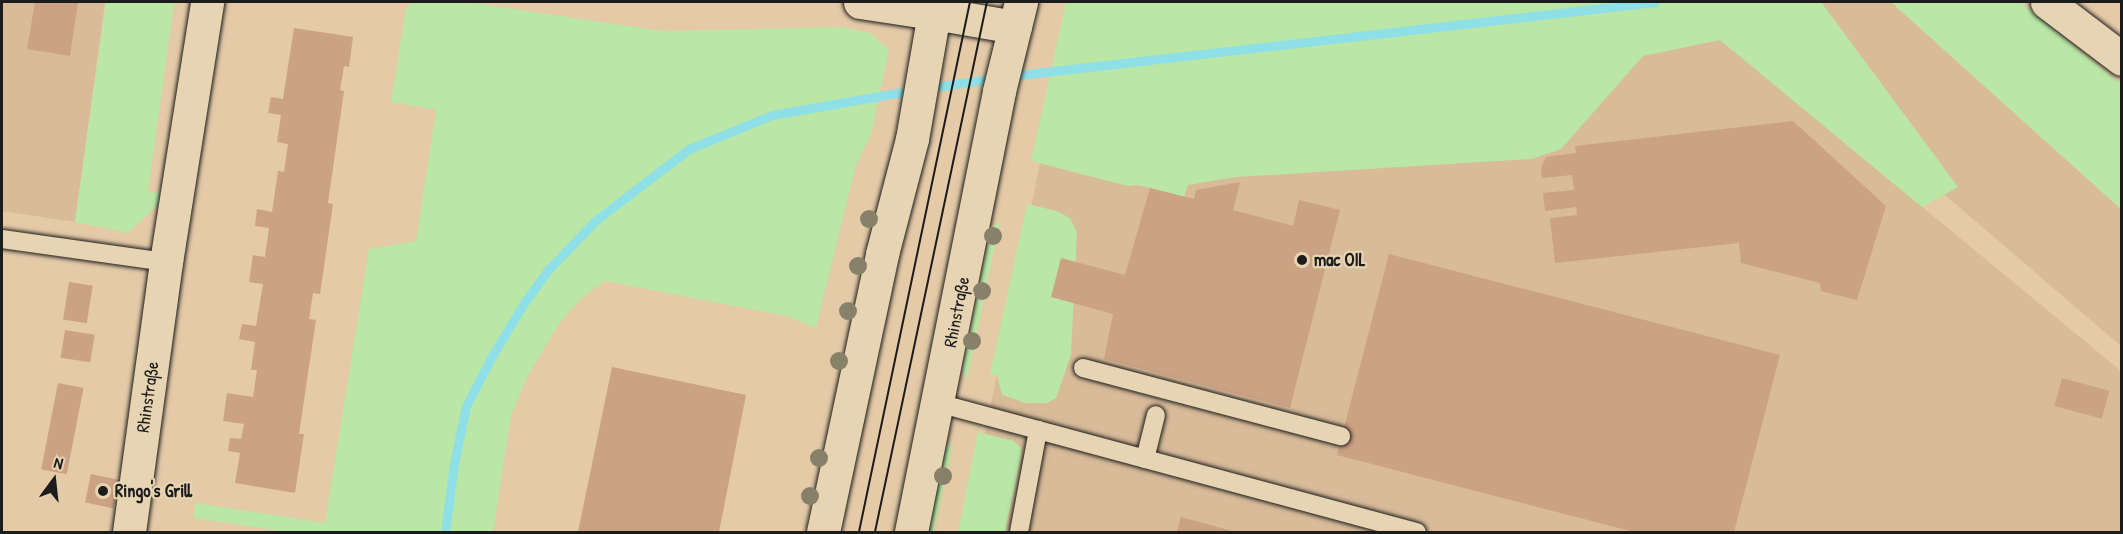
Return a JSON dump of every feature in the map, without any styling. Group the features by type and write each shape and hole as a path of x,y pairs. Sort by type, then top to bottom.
{"main road":[{"name":"Rhinstraße","path":"129,532 166,262 207,2"},
{"path":"860,2 935,8 1015,29"},
{"path":"2047,2 2121,59"},
{"path":"824,532 882,254 926,71 935,8"},
{"name":"Rhinstraße","path":"910,532 938,403 999,91 1015,29"}],"lane":[{"path":"2,239 166,262"},
{"path":"1083,368 1341,436"},
{"path":"938,403 1417,532"},
{"path":"1145,459 1156,415"},
{"path":"1019,532 1038,430"}],"shaded area":[{"path":"2,2 105,2 75,222 2,211"},
{"path":"1720,2 1891,2 2121,209 2121,346"},
{"path":"1720,40 2121,371 2121,532 965,532 1050,114"}],"green space":[{"path":"106,2 185,2 174,4 148,191 169,194 128,233 75,222"},
{"path":"414,2 468,2 661,31 839,27 868,32 876,38 889,50 871,134 856,165 816,328 786,316 605,281 583,297 560,322 528,375 511,416 493,532 286,532 194,518 195,503 325,523 369,249 416,241 436,110 391,102 406,8"},
{"path":"1066,2 1821,2 1958,187 1922,207 1720,40 1643,56 1561,149 1531,159 1236,177 1188,185 1184,197 1138,185 1128,186 1031,161"},
{"path":"1891,2 2020,2 2121,84 2121,209"},
{"path":"1027,204 1057,211 1070,218 1077,232 1071,355 1056,398 1047,403 1026,403 1002,395 997,375 990,374"},
{"path":"1000,220 967,380 963,371 965,355 991,228"},
{"path":"978,432 1014,441 1021,448 1005,532 958,532"},
{"path":"953,443 934,532 927,532 944,450"}],"building":[{"path":"35,2 78,2 70,56 27,49"},
{"path":"294,28 353,37 349,67 344,66 340,90 344,91 328,203 333,204 320,294 313,293 309,319 316,320 299,434 304,434 295,493 235,483 240,453 228,451 230,438 241,439 244,424 223,421 227,393 253,397 257,370 251,370 255,342 239,339 242,324 256,326 263,284 249,282 253,255 265,257 269,228 255,226 257,209 272,212 278,171 284,172 288,144 277,142 281,115 268,113 271,97 283,99"},
{"path":"1793,121 1886,206 1857,300 1821,291 1820,283 1741,263 1739,243 1555,263 1550,218 1577,215 1576,207 1545,211 1543,193 1574,190 1572,175 1542,178 1541,168 1546,157 1576,153 1575,146"},
{"path":"1240,182 1233,210 1293,226 1299,200 1340,210 1290,408 1104,359 1113,314 1051,297 1061,258 1125,275 1150,188 1194,199 1196,190"},
{"path":"1389,254 1780,355 1734,532 1634,532 1337,455"},
{"path":"69,282 93,286 87,323 63,320"},
{"path":"65,330 95,335 90,362 61,358"},
{"path":"612,367 746,395 719,532 578,532"},
{"path":"2062,378 2109,391 2102,419 2054,406"},
{"path":"58,383 84,388 67,474 41,469"},
{"name":"Ringo's Grill","path":"91,474 119,480 113,508 85,502"},
{"path":"1181,517 1236,532 1177,532"}],"waterway":[{"path":"1010,76 1655,2"},
{"path":"927,88 997,78"},
{"path":"445,532 454,464 466,406 492,356 524,303 548,270 595,221 689,149 772,115 914,90"}],"tram line":[{"path":"859,532 970,2"},
{"path":"875,532 987,2"}],"place":[{"name":"mac OIL","path":"1302,260"},
{"name":"Ringo's Grill","path":"103,491"}]}
